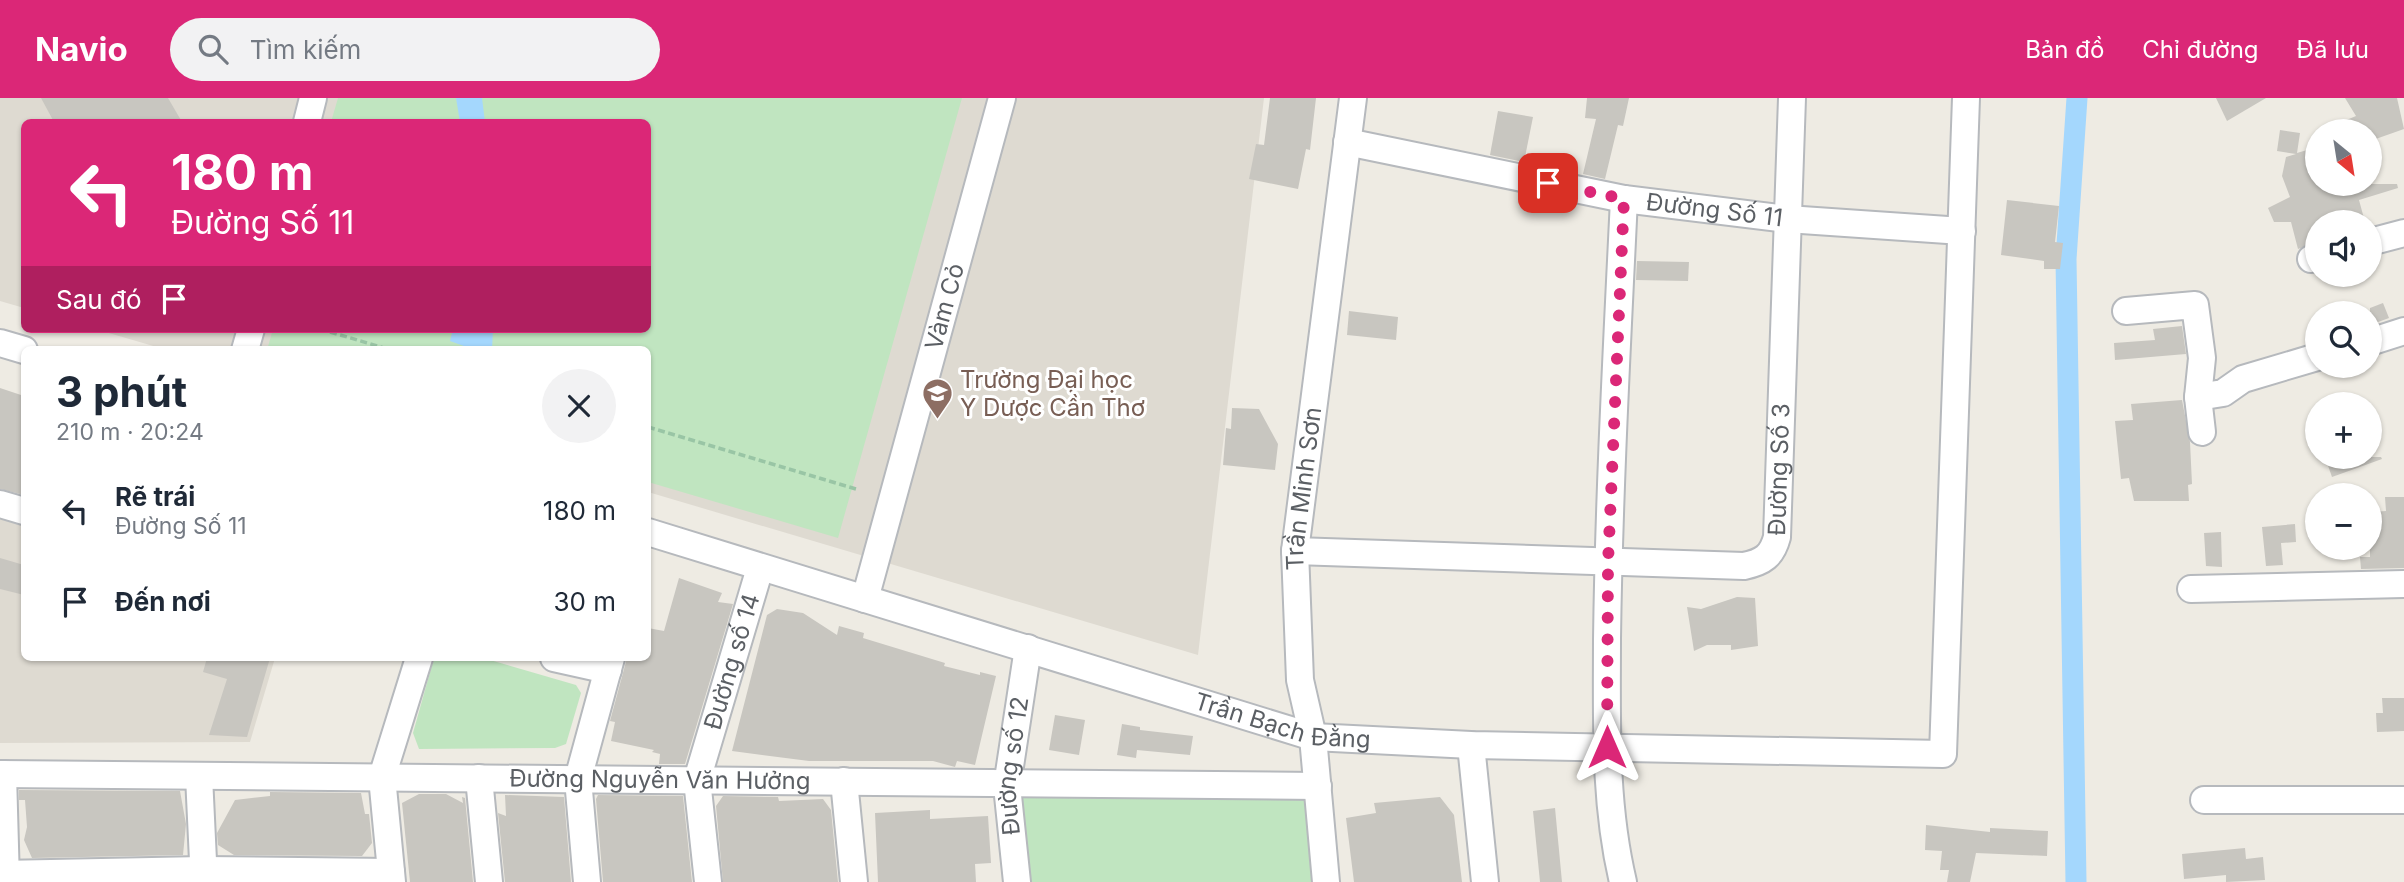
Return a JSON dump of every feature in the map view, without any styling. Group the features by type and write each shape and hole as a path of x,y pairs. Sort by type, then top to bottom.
{"street":[{"path":"308,119 313,98"},
{"name":"Vàm Cỏ","path":"865,599 1002,98"},
{"name":"Trần Minh Sơn","path":"1326,882 1313,737 1300,680 1295,551 1353,98"},
{"path":"1787,219 1792,98"},
{"path":"1962,230 1966,98"},
{"name":"Đường Số 11","path":"1347,142 1624,199 1787,219 1962,230"},
{"path":"1623,882 1612,839 1607,747 1608,563 1624,199"},
{"name":"Đường Số 3","path":"1608,563 1744,566 1767,558 1774,549 1787,219"},
{"name":"Trần Bạch Đằng","path":"651,535 1313,737 1471,745 1943,754 1962,230"},
{"path":"2382,239 2404,233"},
{"path":"2126,310 2195,304 2202,358 2198,397 2202,432"},
{"path":"2382,338 2404,331"},
{"path":"0,343 21,349"},
{"path":"2198,397 2223,393 2243,379 2305,361"},
{"path":"0,504 21,510"},
{"path":"1295,551 1608,563"},
{"name":"Đường số 14","path":"708,882 697,780 760,568"},
{"path":"2191,589 2404,584"},
{"name":"Đường số 12","path":"1017,882 1007,786 1028,648"},
{"path":"1,774 4,877 392,877 382,777 418,661"},
{"path":"582,661 609,664 578,779 587,882"},
{"path":"1471,745 1485,882"},
{"name":"Đường Nguyễn Văn Hưởng","path":"1,774 844,781 1007,786 1318,786"},
{"path":"199,776 203,876"},
{"path":"479,778 489,882"},
{"path":"844,781 854,882"},
{"path":"2204,800 2404,800"}],"path":[{"path":"334,333 377,346"},
{"path":"651,428 856,489"}],"shaded area":[{"name":"Trường Đại học Y Dược Cần Thơ","path":"0,98 1264,98 1198,655 651,493 651,346 153,346 109,333 651,333 651,119 21,119 21,307 0,301"},
{"path":"0,519 21,525 21,661 274,661 250,742 0,743"}],"green space":[{"path":"338,98 962,98 838,538 651,483 651,346 268,346 272,333 651,333 651,119 332,119"},
{"path":"433,661 493,661 576,685 581,693 566,744 555,748 419,749 413,733"},
{"path":"1021,790 1303,799 1308,808 1316,882 1027,882"}],"water":[{"path":"456,98 482,98 485,119 460,119"},
{"path":"452,333 493,333 492,346 464,346 450,341"}],"building":[{"path":"41,98 168,98 180,119 52,119"},
{"path":"1270,98 1316,98 1310,150 1306,149 1298,189 1249,179 1256,144 1264,145"},
{"path":"1587,98 1629,98 1623,126 1618,125 1605,179 1583,174 1596,119 1585,118"},
{"path":"2216,98 2266,98 2227,121"},
{"path":"2345,98 2397,98 2404,129 2382,137 2382,119 2349,119 2356,116"},
{"path":"1498,111 1533,117 1524,162 1490,155"},
{"path":"2280,130 2300,133 2297,153 2305,151 2305,196 2372,196 2359,200 2362,210 2305,210 2305,246 2298,249 2291,222 2274,222 2268,208 2290,197 2282,176 2286,157 2296,154 2277,151"},
{"path":"2382,184 2397,184 2398,188 2382,193"},
{"path":"2007,200 2059,206 2055,242 2063,243 2060,269 2044,269 2044,261 2001,255"},
{"path":"1637,261 1689,262 1688,281 1636,280"},
{"path":"2382,303 2389,318 2382,321"},
{"path":"1349,311 1398,317 1396,340 1347,335"},
{"path":"2182,326 2186,354 2115,360 2114,343 2155,340 2153,329"},
{"path":"0,388 21,395 21,494 0,489"},
{"path":"2182,400 2190,442 2192,484 2188,485 2189,501 2134,501 2129,478 2121,479 2115,421 2133,420 2131,404"},
{"path":"1232,408 1259,409 1278,444 1275,470 1223,465 1226,428 1231,429"},
{"path":"2329,469 2354,469 2332,477"},
{"path":"2385,497 2404,497 2404,568 2361,569 2360,560 2382,560 2382,511 2386,511"},
{"path":"2295,524 2296,542 2281,543 2283,565 2266,566 2262,527"},
{"path":"2221,532 2222,567 2206,566 2204,533"},
{"path":"0,558 21,564 21,594 0,589"},
{"path":"679,578 722,593 718,602 733,604 685,764 659,764 660,754 652,752 654,750 611,741 615,722 610,721 626,661 651,661 651,629 664,631"},
{"path":"1737,597 1755,598 1758,646 1731,650 1731,645 1707,645 1694,651 1687,607 1701,609"},
{"path":"777,609 803,613 837,635 839,626 864,633 863,638 945,663 944,666 996,676 975,765 957,761 955,767 933,761 809,761 732,751 767,615"},
{"path":"206,661 269,661 247,737 209,735 227,679 203,672"},
{"path":"2382,698 2404,698 2404,731 2377,732 2376,713 2383,713"},
{"path":"1055,715 1085,720 1079,755 1049,750"},
{"path":"1122,724 1140,727 1140,730 1193,736 1190,755 1137,750 1136,758 1117,755"},
{"path":"19,790 180,791 186,824 183,855 32,858 24,840 27,827 25,800 19,800"},
{"path":"270,792 361,793 365,814 369,814 372,843 362,856 234,855 218,845 217,833 235,800 270,796"},
{"path":"419,794 446,794 463,803 462,797 465,798 473,882 410,882 402,803"},
{"path":"505,795 564,797 571,882 505,882 498,813 506,816"},
{"path":"598,795 683,796 692,882 603,882 596,799"},
{"path":"723,796 778,797 779,801 823,799 831,810 838,882 723,882 716,806"},
{"path":"1440,797 1454,815 1462,882 1354,882 1346,818 1376,813 1374,803"},
{"path":"1555,808 1562,882 1540,882 1533,811"},
{"path":"930,810 930,819 988,816 991,863 975,864 976,882 878,882 875,813"},
{"path":"1926,825 1990,832 1990,828 2048,831 2047,856 1976,853 1970,882 1947,882 1949,870 1940,870 1942,851 1925,850"},
{"path":"2245,848 2246,859 2263,857 2265,880 2226,882 2226,875 2184,879 2182,854"}],"waterway":[{"path":"2076,882 2066,259 2077,98"}],"place":[{"name":"Trường Đại học Y Dược Cần Thơ","path":"937,421"}],"route":[{"path":"1548,183 1624,199 1608,563 1607,747"}]}
